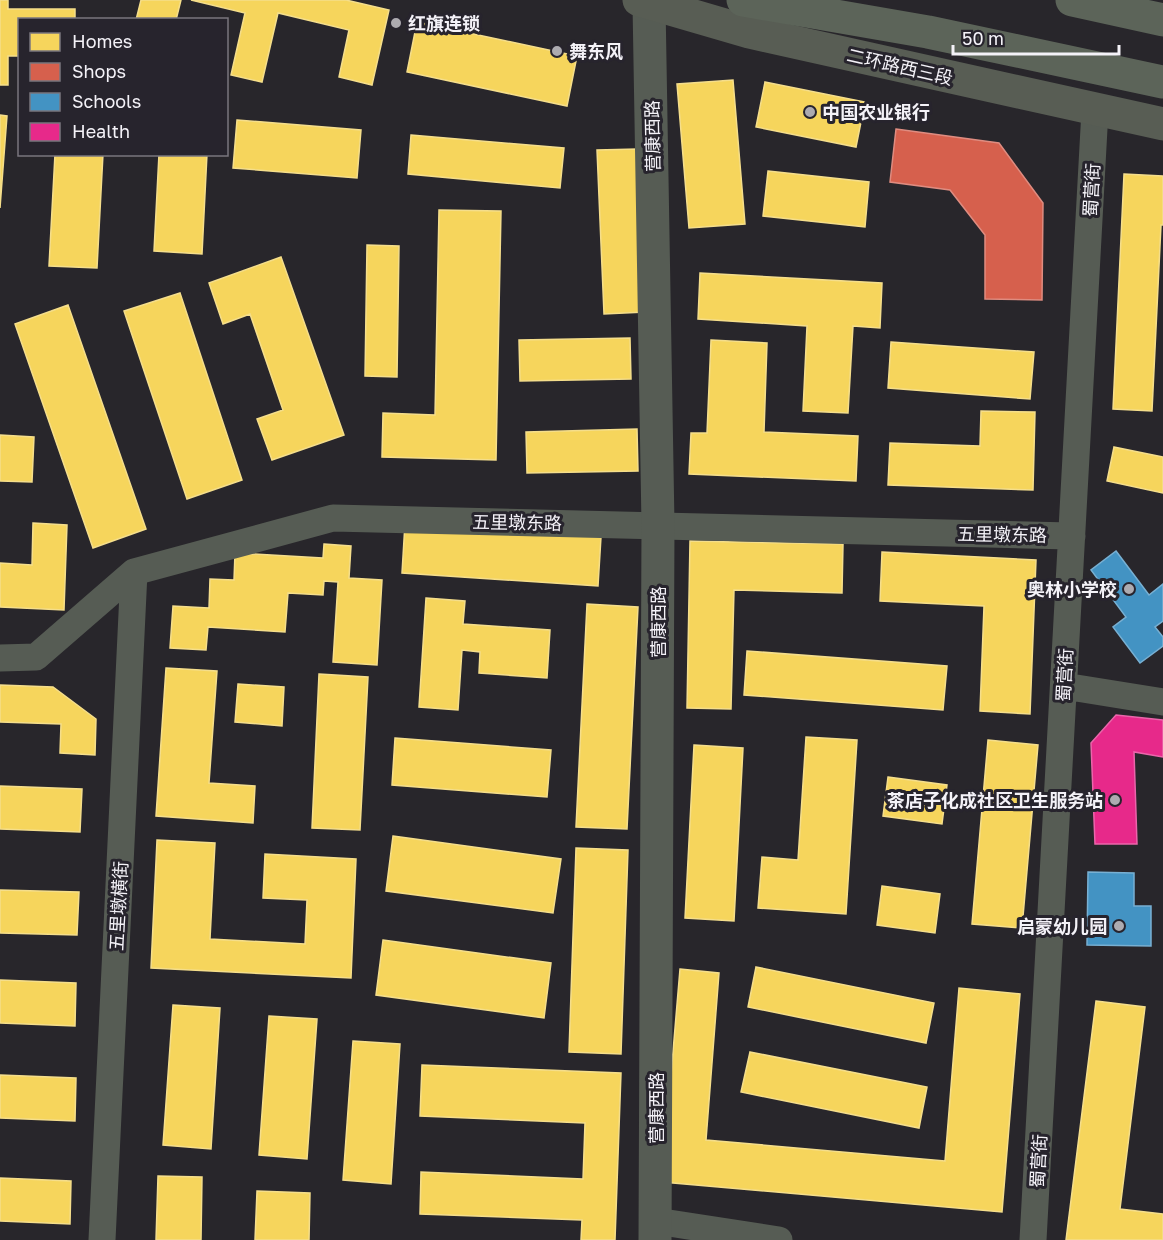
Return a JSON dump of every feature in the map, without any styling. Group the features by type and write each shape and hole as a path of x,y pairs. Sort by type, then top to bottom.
{"highway":[{"path":"742,0 928,32 1163,82"},
{"path":"1072,0 1163,20"}],"main road":[{"name":"二环路西三段","path":"644,2 749,32 1163,124"}],"street":[{"name":"营康西路","path":"644,2 658,525 655,1230"},
{"name":"蜀营街","path":"1033,1240 1095,110"},
{"name":"五里墩东路","path":"0,658 36,657 134,572 333,518 1072,536"},
{"name":"五里墩横街","path":"102,1240 134,572"},
{"path":"1064,686 1163,702"},
{"path":"655,1230 779,1240"}],"building: Homes":[{"path":"0,0 8,0 8,9 75,9 75,18 18,18 18,56 8,56 8,85 0,85"},
{"path":"141,0 181,0 176,18 136,18"},
{"path":"191,0 346,0 389,10 372,85 339,77 349,30 278,13 262,82 231,75 245,13"},
{"path":"417,22 577,56 567,106 407,72"},
{"path":"733,80 745,224 689,228 677,84"},
{"path":"765,82 865,102 856,147 756,127"},
{"path":"0,115 7,116 0,208"},
{"path":"237,120 361,130 357,178 233,168"},
{"path":"411,135 564,148 560,188 408,174"},
{"path":"637,149 645,312 604,314 597,150"},
{"path":"55,156 103,156 97,268 49,266"},
{"path":"159,156 207,156 202,254 154,251"},
{"path":"768,171 869,182 865,227 763,216"},
{"path":"1124,174 1163,176 1163,225 1161,225 1152,411 1113,409"},
{"path":"439,210 501,211 496,460 382,457 383,413 435,415"},
{"path":"367,245 399,246 397,377 365,376"},
{"path":"281,257 344,435 272,460 257,419 283,410 250,314 223,324 209,283"},
{"path":"700,273 882,283 880,328 853,326 848,413 803,411 807,326 698,319"},
{"path":"180,293 242,480 187,499 124,311"},
{"path":"68,305 146,529 93,548 15,324"},
{"path":"630,338 631,379 520,381 519,340"},
{"path":"711,340 767,343 764,432 858,436 856,481 689,474 691,433 707,433"},
{"path":"891,342 1034,352 1030,399 888,388"},
{"path":"981,411 1035,412 1033,490 888,485 890,443 980,446"},
{"path":"637,429 638,471 527,473 526,432"},
{"path":"0,435 34,437 32,482 0,481"},
{"path":"1114,447 1163,457 1163,493 1107,481"},
{"path":"33,523 67,525 64,610 0,607 0,563 32,565"},
{"path":"405,523 601,537 598,586 402,573"},
{"path":"690,541 843,544 842,593 734,590 731,709 687,708"},
{"path":"324,544 351,546 349,578 382,580 377,665 333,662 338,582 324,581 323,595 288,593 285,632 208,627 206,650 170,648 173,606 209,608 210,579 234,580 235,553 323,558"},
{"path":"882,552 1036,560 1030,714 980,711 984,606 880,601"},
{"path":"426,598 465,601 463,624 550,630 547,678 479,673 480,652 462,650 458,710 419,707"},
{"path":"587,604 638,607 627,829 576,827"},
{"path":"747,651 947,666 943,710 744,695"},
{"path":"166,668 217,671 209,783 255,786 253,823 156,816"},
{"path":"319,674 368,677 360,830 312,828"},
{"path":"238,684 284,687 282,726 235,722"},
{"path":"0,685 53,687 96,719 95,755 60,753 61,724 0,722"},
{"path":"806,737 857,740 846,914 758,908 762,857 798,860"},
{"path":"395,738 551,750 547,797 392,785"},
{"path":"988,740 1038,745 1022,928 972,924"},
{"path":"694,745 743,748 734,921 685,918"},
{"path":"888,777 947,785 942,824 883,816"},
{"path":"0,786 82,789 80,832 0,829"},
{"path":"393,836 561,859 553,913 386,891"},
{"path":"157,840 215,843 210,939 305,944 307,900 263,898 265,854 356,859 351,978 151,968"},
{"path":"576,848 628,850 621,1054 569,1052"},
{"path":"882,886 940,894 935,933 877,925"},
{"path":"0,890 79,892 77,935 0,933"},
{"path":"383,940 551,963 544,1018 376,995"},
{"path":"756,967 934,1003 926,1043 748,1007"},
{"path":"680,969 719,973 706,1140 945,1161 959,988 1020,994 1002,1212 662,1182"},
{"path":"0,980 76,983 75,1026 0,1023"},
{"path":"1096,1001 1145,1007 1120,1209 1163,1214 1163,1240 1066,1240"},
{"path":"173,1005 220,1008 211,1149 163,1145"},
{"path":"269,1016 317,1019 307,1159 259,1155"},
{"path":"353,1041 400,1044 391,1184 343,1180"},
{"path":"750,1052 927,1087 919,1128 741,1092"},
{"path":"422,1065 621,1073 615,1240 581,1240 582,1220 420,1214 421,1172 583,1179 585,1123 420,1116"},
{"path":"0,1075 76,1078 75,1121 0,1118"},
{"path":"158,1176 202,1177 201,1240 156,1240"},
{"path":"0,1178 71,1181 70,1224 0,1221"},
{"path":"257,1191 310,1193 309,1240 255,1240"}],"building: Shops":[{"path":"896,129 999,143 1043,203 1042,300 985,299 985,235 950,190 890,182"}],"building: Schools":[{"path":"1116,551 1149,595 1163,584 1163,621 1155,627 1163,637 1163,646 1140,663 1113,627 1126,617 1091,570"},
{"name":"启蒙幼儿园","path":"1088,872 1134,873 1134,906 1151,906 1151,946 1087,945"}],"building: Health":[{"name":"茶店子化成社区卫生服务站","path":"1116,715 1163,720 1163,757 1134,752 1137,844 1095,844 1091,743"}],"place":[{"name":"红旗连锁","path":"396,23"},
{"name":"舞东风","path":"557,51"},
{"name":"中国农业银行","path":"810,112"},
{"name":"奥林小学校","path":"1129,589"},
{"name":"茶店子化成社区卫生服务站","path":"1115,800"},
{"name":"启蒙幼儿园","path":"1119,926"}]}
